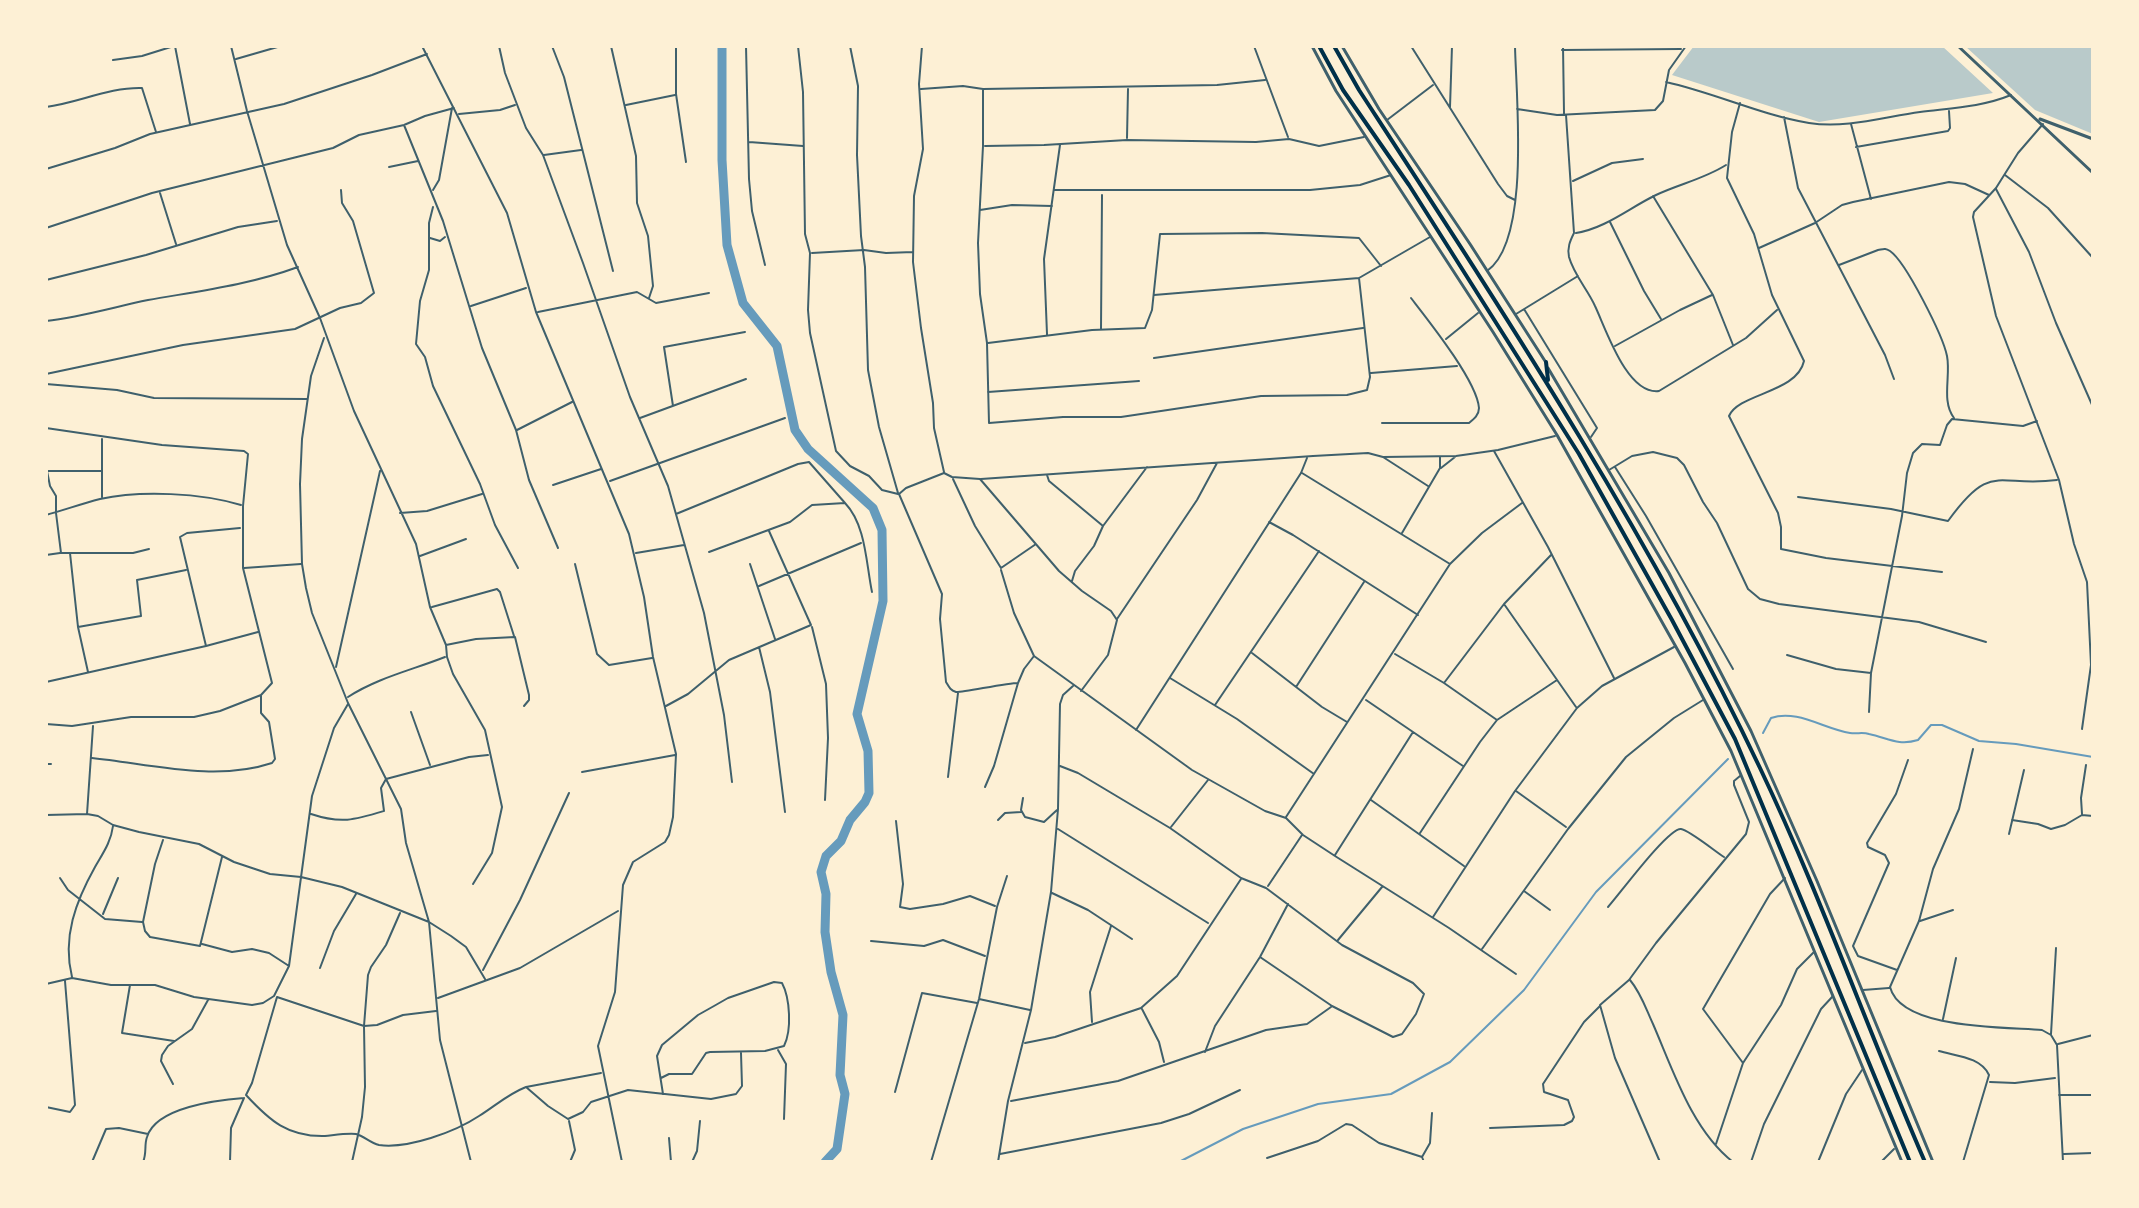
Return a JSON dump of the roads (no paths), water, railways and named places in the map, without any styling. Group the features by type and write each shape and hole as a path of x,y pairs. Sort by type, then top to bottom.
{"main road":[{"path":"1319,46 1343,90 1409,185 1579,454 1735,739 1910,1162"},
{"path":"1334,46 1359,90 1548,383 1630,520 1714,676 1790,833 1925,1162"},
{"path":"1546,362 1548,383"},
{"path":"1619,525 1630,520"},
{"path":"1898,1133 1910,1128"}],"street":[{"path":"113,60 153,54 175,46 190,125"},
{"path":"231,46 279,220 336,357 354,411 416,544 430,607 446,645 447,657 485,730 502,807 492,853 473,884"},
{"path":"235,60 281,46"},
{"path":"422,46 507,213 536,312 609,481 635,553 653,657 676,754 673,817 669,835 665,842 633,862 628,869 620,910 615,992 598,1046 622,1162"},
{"path":"499,46 526,128 543,155 638,418 660,463 704,613 724,715 732,782"},
{"path":"552,46 564,77 613,271"},
{"path":"611,46 636,156 637,203 648,236 653,286 649,298"},
{"path":"676,46 676,94 686,162"},
{"path":"746,46 752,211 765,265"},
{"path":"798,46 805,234 810,253 810,333 836,451 882,490 899,494"},
{"path":"850,46 858,86 857,155 868,370 879,427 899,494 942,594 940,619 946,682 950,689 958,692 987,685 1018,683"},
{"path":"922,46 919,89 923,149 914,196 913,252 934,428 944,473"},
{"path":"1254,46 1289,139"},
{"path":"1312,46 1366,137 1557,435 1640,580 1741,776 1902,1162"},
{"path":"1342,46 1546,362 1651,541 1769,770 1933,1162"},
{"path":"1411,46 1498,184 1507,196 1516,200"},
{"path":"1450,109 1452,46"},
{"path":"1486,272 1497,264 1502,255 1512,229 1516,200 1515,46"},
{"path":"1958,46 2093,173"},
{"path":"1685,48 1562,48 1574,233 1569,244 1569,255 1613,347 1636,381 1646,390 1655,392 1734,346 1778,309"},
{"path":"1516,108 1565,115 1655,110 1663,101 1669,70 1685,48"},
{"path":"46,169 156,133 284,104 427,54"},
{"path":"919,89 963,86 983,89 1217,85 1265,80"},
{"path":"1666,82 1784,117 1819,124 1851,123 1949,109 1995,102 2012,95"},
{"path":"1387,120 1434,84"},
{"path":"1127,140 1128,87"},
{"path":"46,107 142,88 156,133"},
{"path":"983,89 980,286 987,343 989,423 1081,416 1099,418 1261,396 1355,393 1370,387 1359,278"},
{"path":"625,105 676,94"},
{"path":"1740,103 1727,178 1746,215 1778,309 1803,358 1802,369 1793,379 1735,407 1729,416 1778,513 1781,549 1826,558 1942,572"},
{"path":"457,114 500,110 517,104"},
{"path":"46,228 160,192 333,148 359,135 404,125 453,108"},
{"path":"433,191 439,180 453,108"},
{"path":"1856,147 1948,131 1949,109"},
{"path":"1784,117 1798,188 1885,355 1894,379"},
{"path":"2037,118 2093,139"},
{"path":"1851,123 1871,199"},
{"path":"2043,124 2018,153 1996,188 1974,212 1973,222 1996,316 2059,480 2074,544 2087,582 2091,609 2092,672 2082,729"},
{"path":"404,125 433,191 434,204 429,223 429,270 420,301 416,344 425,357 433,386 495,525 518,568"},
{"path":"983,146 1127,140 1256,142 1289,139 1319,146 1366,137"},
{"path":"749,142 804,146"},
{"path":"1047,335 1044,268 1060,144"},
{"path":"543,155 582,149"},
{"path":"1572,181 1612,163 1643,159"},
{"path":"389,167 418,161"},
{"path":"1574,233 1610,221 1653,196 1727,164"},
{"path":"1055,190 1310,190 1360,185 1391,175"},
{"path":"2005,175 2048,208 2093,258"},
{"path":"1758,248 1815,223 1842,205 1949,182 1965,184 1990,195"},
{"path":"1996,188 2029,252 2093,407"},
{"path":"46,374 183,345 295,329 340,308 361,303 374,293 353,221 342,203 341,190"},
{"path":"160,192 176,245"},
{"path":"1101,329 1102,192"},
{"path":"1653,196 1713,295 1734,346"},
{"path":"434,204 443,221 482,348 516,430 529,480 558,548"},
{"path":"979,210 1012,205 1052,206"},
{"path":"46,280 249,224 279,220"},
{"path":"1610,221 1644,291 1662,320"},
{"path":"987,343 1101,329 1145,328 1150,320 1154,295 1160,234 1262,233 1359,238 1381,266"},
{"path":"430,238 440,241 446,237"},
{"path":"1154,295 1359,278 1431,237"},
{"path":"810,253 864,250 913,252"},
{"path":"1839,265 1878,250 1893,253 1926,305 1946,351 1949,368 1947,404 1954,418"},
{"path":"46,321 205,292 298,267"},
{"path":"1515,315 1578,276"},
{"path":"471,306 527,287"},
{"path":"536,312 637,292 656,303 709,293"},
{"path":"1613,347 1713,295"},
{"path":"1382,423 1469,423 1477,416 1479,407 1445,340 1411,298"},
{"path":"1524,309 1597,428 1590,437"},
{"path":"1445,340 1479,312"},
{"path":"1154,358 1365,328"},
{"path":"673,406 664,347 745,332"},
{"path":"325,336 311,376 307,399 300,484 302,564 312,613 348,703 401,809 406,843 429,922 440,1040 471,1162"},
{"path":"1370,373 1459,366"},
{"path":"638,418 746,379"},
{"path":"987,392 1139,381"},
{"path":"46,384 117,390 154,398 307,399"},
{"path":"516,430 573,402"},
{"path":"609,481 785,418"},
{"path":"1954,418 2023,426 2037,420"},
{"path":"1869,712 1871,673 1907,473 1919,445 1940,445 1947,425 1954,418"},
{"path":"46,428 102,438 120,437 162,445 246,452 243,568 272,675 270,688 261,695 220,711 194,717 131,717 93,725 46,724"},
{"path":"899,494 906,488 944,473 952,477 980,479 1368,453 1383,457 1456,456 1494,451 1557,435"},
{"path":"102,438 102,499"},
{"path":"1494,451 1552,554 1614,680"},
{"path":"1609,470 1632,456 1653,452 1677,458 1717,523 1748,589 1760,599 1919,622 1986,642"},
{"path":"1440,456 1440,468"},
{"path":"1401,534 1440,468 1456,456"},
{"path":"1136,731 1301,473 1308,457"},
{"path":"1383,457 1429,487"},
{"path":"675,514 809,462 845,503 857,523 872,592"},
{"path":"1080,692 1108,655 1117,620 1197,500 1218,462"},
{"path":"1615,466 1733,669"},
{"path":"1072,583 1075,571 1094,546 1103,526 1147,467"},
{"path":"553,485 602,468"},
{"path":"61,553 56,496 46,471 103,471"},
{"path":"336,668 380,471"},
{"path":"1301,473 1450,564"},
{"path":"1047,474 1049,481 1103,526"},
{"path":"952,477 975,526 1001,568 1014,613 1034,656 1080,692 1208,780 1265,811 1286,818 1303,835 1516,974"},
{"path":"980,479 1072,583 1111,611 1117,620"},
{"path":"1798,497 1948,521 1972,492 1991,480 2059,480"},
{"path":"1621,489 1627,486"},
{"path":"400,513 427,511 483,493"},
{"path":"46,515 122,496 205,497 243,506"},
{"path":"709,552 769,531 803,515 812,505 845,503"},
{"path":"1286,818 1450,564 1482,533 1522,503"},
{"path":"1267,522 1319,551 1418,615"},
{"path":"206,646 181,548 182,533 243,528"},
{"path":"665,706 688,694 729,660 811,625 769,531"},
{"path":"1651,541 1659,538"},
{"path":"419,556 466,539"},
{"path":"759,586 863,542"},
{"path":"1001,568 1037,544"},
{"path":"635,553 684,545"},
{"path":"46,555 133,553 149,549"},
{"path":"1215,705 1319,551"},
{"path":"70,553 78,627 88,673"},
{"path":"1444,683 1504,604 1552,554"},
{"path":"243,568 302,564"},
{"path":"575,564 601,660 609,665 653,657"},
{"path":"750,564 776,640"},
{"path":"78,627 141,616 137,580 187,570"},
{"path":"1296,687 1364,582"},
{"path":"430,607 497,589 500,592 529,695 524,706"},
{"path":"1504,604 1577,708"},
{"path":"808,627 812,627 826,684 825,800"},
{"path":"46,682 259,632"},
{"path":"446,645 476,639 515,637"},
{"path":"759,647 770,692 785,812"},
{"path":"1432,918 1515,791 1577,708 1614,680 1674,647"},
{"path":"1251,652 1322,707 1349,723"},
{"path":"1394,653 1497,720"},
{"path":"1787,655 1836,669 1871,673"},
{"path":"985,787 1018,683 1034,656"},
{"path":"347,698 373,681 447,657"},
{"path":"1169,677 1314,774"},
{"path":"1420,833 1497,720 1557,680"},
{"path":"998,1162 1008,1101 1025,1043 1051,892 1058,809 1060,704 1063,695 1074,685"},
{"path":"948,777 958,692"},
{"path":"92,758 192,770 241,770 272,763 275,759 269,722 261,713 261,695"},
{"path":"1365,699 1463,766"},
{"path":"1482,950 1568,829 1635,747 1703,700"},
{"path":"230,1162 231,1128 252,1083 276,996 289,966 312,796 334,728 348,703"},
{"path":"411,712 431,766"},
{"path":"87,814 93,725"},
{"path":"1335,856 1413,732"},
{"path":"1973,749 1959,809 1933,869 1919,921 1890,987 1893,998 1915,1013 1943,1020 2042,1030 2051,1035 2057,1045 2063,1162"},
{"path":"582,772 676,754"},
{"path":"310,814 346,821 384,811 381,788 386,779 469,757 491,755"},
{"path":"1899,971 1858,956 1853,946 1889,863 1885,855 1868,847 1867,843 1896,794 1908,760"},
{"path":"2082,815 2086,765"},
{"path":"1060,766 1078,773 1170,828 1241,878 1266,888 1337,941 1413,983 1424,994 1416,1014 1399,1037 1332,1006 1260,957"},
{"path":"2009,834 2024,770"},
{"path":"1490,1128 1564,1125 1572,1121 1574,1117 1568,1100 1544,1092 1543,1084 1584,1022 1629,980 1749,828 1734,785 1734,781 1741,776"},
{"path":"1170,828 1208,780"},
{"path":"1515,791 1568,829"},
{"path":"482,971 520,900 569,793"},
{"path":"1023,798 1021,812 1025,817 1044,822 1058,809"},
{"path":"1371,800 1464,867"},
{"path":"998,820 1005,813 1021,812"},
{"path":"46,815 87,814 113,825 199,844 270,874 301,877 342,887 429,922 466,947 485,979"},
{"path":"2012,820 2051,829 2082,815 2093,816"},
{"path":"896,821 902,879 900,907 943,904 970,896 997,907"},
{"path":"72,978 69,934 80,898 107,847 113,825"},
{"path":"1056,828 1209,923"},
{"path":"1608,907 1663,841 1677,830 1685,831 1725,858"},
{"path":"1266,888 1303,835"},
{"path":"163,838 143,922 150,937 232,952 252,949 269,953 289,966"},
{"path":"201,944 223,856"},
{"path":"931,1162 979,1001 997,907 1007,876"},
{"path":"60,878 68,890 102,917 143,922"},
{"path":"102,917 118,878"},
{"path":"1025,1043 1055,1037 1141,1008 1177,976 1241,878"},
{"path":"1743,1063 1703,1009 1770,894 1785,878"},
{"path":"1337,941 1383,886"},
{"path":"1523,891 1550,910"},
{"path":"1051,892 1079,905 1132,939"},
{"path":"320,968 334,931 356,894"},
{"path":"1205,1053 1222,1014 1260,957 1288,904"},
{"path":"436,999 520,968 620,910"},
{"path":"1919,921 1934,919 1953,910"},
{"path":"352,1162 365,1087 364,1026 371,967 386,945 400,912"},
{"path":"1092,1023 1090,992 1111,926"},
{"path":"871,941 924,946 943,940 986,957"},
{"path":"2051,1035 2056,948"},
{"path":"1716,1144 1743,1063 1781,1005 1797,969 1815,951"},
{"path":"1943,1020 1956,958"},
{"path":"46,984 72,978 111,985 155,985 208,1000 252,1005 276,996 364,1026 377,1025 403,1015 437,1011"},
{"path":"46,1107 70,1112 75,1105 65,980"},
{"path":"1629,980 1642,999 1700,1122 1733,1162"},
{"path":"661,1078 669,1074 692,1074 706,1053 710,1052 777,1050 787,1040 785,988 778,981 728,998 698,1015 658,1049 657,1056 663,1094"},
{"path":"130,984 122,1033 175,1041"},
{"path":"1861,991 1890,987"},
{"path":"895,1092 922,993 1031,1010"},
{"path":"1751,1162 1764,1124 1821,1009 1834,995"},
{"path":"173,1084 161,1058 164,1050 192,1029 208,1000"},
{"path":"1600,1005 1615,1058 1660,1162"},
{"path":"1008,1101 1118,1081 1266,1030 1307,1024 1332,1006"},
{"path":"1141,1008 1159,1042 1165,1064"},
{"path":"2057,1045 2093,1035"},
{"path":"777,1050 786,1064 784,1119"},
{"path":"1939,1051 1983,1065 1988,1072 1989,1082 1978,1105 1963,1162"},
{"path":"568,1119 583,1112 591,1102 628,1090 711,1099 736,1094 742,1086 741,1052"},
{"path":"1818,1162 1846,1094 1863,1068"},
{"path":"143,1162 148,1134 166,1116 213,1101 245,1097 293,1133 308,1136 359,1134 377,1145 394,1145 436,1137 477,1118 515,1091 526,1087 602,1073"},
{"path":"1989,1082 2015,1083 2058,1077"},
{"path":"526,1087 568,1119 575,1150 570,1162"},
{"path":"1000,1154 1161,1123 1189,1114 1240,1090"},
{"path":"2058,1095 2093,1095"},
{"path":"1422,1157 1430,1143 1432,1113"},
{"path":"692,1162 697,1151 700,1121"},
{"path":"1267,1158 1318,1141 1346,1124 1379,1143 1422,1157"},
{"path":"92,1162 106,1129 119,1128 148,1134"},
{"path":"669,1138 671,1162"},
{"path":"1881,1162 1895,1147"},
{"path":"2062,1155 2093,1153"},
{"path":"1422,1157 1424,1162"}],"waterway":[{"path":"722,46 722,160 727,245 743,303 777,346 795,430 808,449 873,508 882,530 883,601 857,714 868,751 869,793 850,820 841,841 826,856 821,872 826,894 825,932 831,972 843,1015 840,1075 845,1094 837,1149 825,1162"},
{"path":"1763,733 1771,718 1781,716 1801,718 1840,731 1867,733 1905,742 1918,740 1931,725 1942,725 1979,741 2093,757"},
{"path":"1179,1162 1243,1129 1318,1104 1391,1094 1450,1062 1524,990 1596,892 1728,759"}]}
